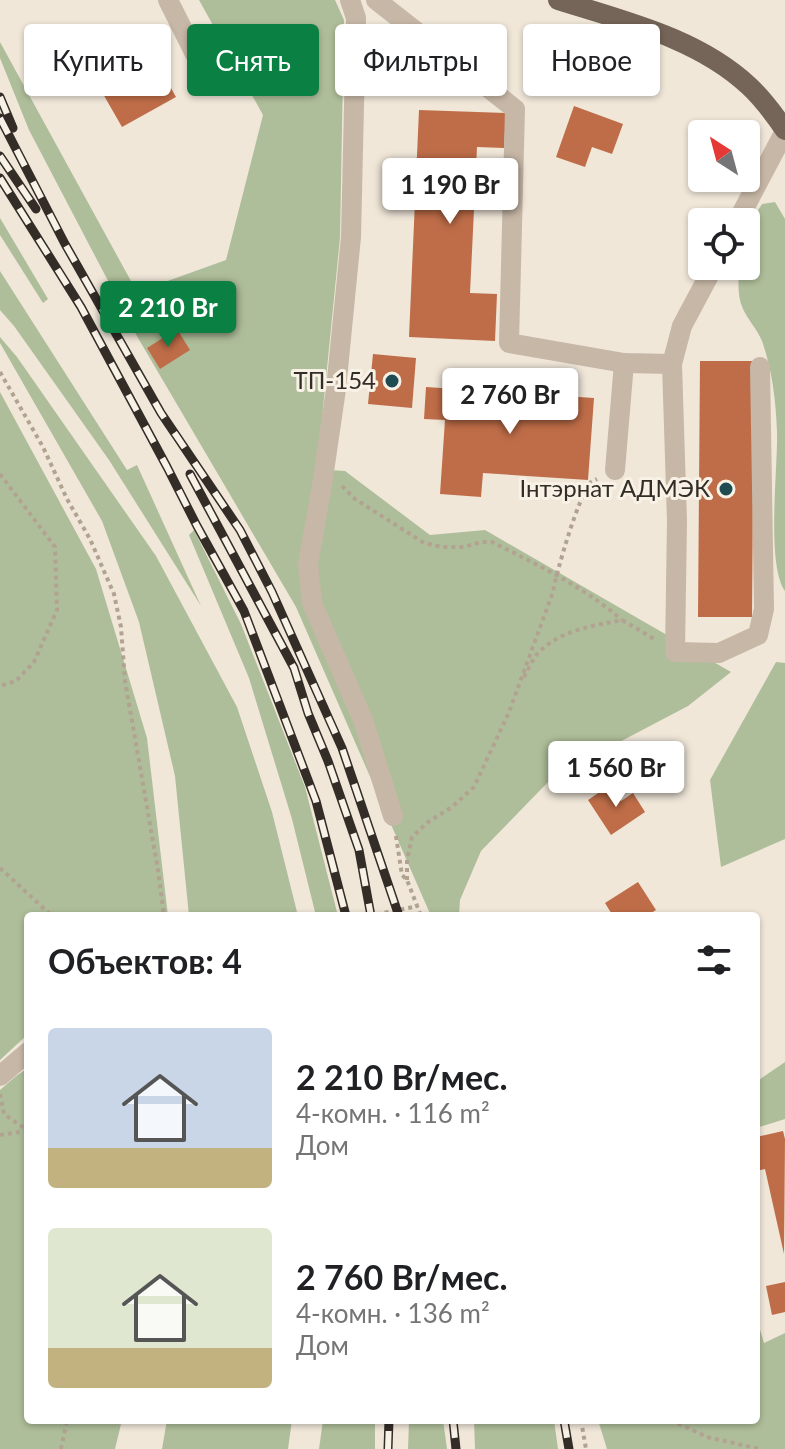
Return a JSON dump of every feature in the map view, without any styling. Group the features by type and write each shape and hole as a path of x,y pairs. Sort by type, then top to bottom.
{"main road":[{"path":"558,0 633,23 697,50 749,86 785,130"}],"lane":[{"path":"168,0 187,38"},
{"path":"350,0 356,18 351,237 336,389 308,564 312,603 363,720 393,816"},
{"path":"376,0 515,109 509,343 624,363 672,364"},
{"path":"744,208 785,130"},
{"path":"707,280 682,326 672,364 677,521 675,652 719,653 758,635 764,609 760,367"},
{"path":"615,470 624,363"},
{"path":"0,1076 24,1055"}],"path":[{"path":"0,372 43,447 114,594 121,627 125,681 163,912"},
{"path":"326,457 333,473 355,499 424,543 464,547 492,542 584,590 622,620 675,652"},
{"path":"407,880 412,837 474,787 509,712 553,592 576,515 590,483 615,470"},
{"path":"0,474 55,547 57,610 34,662 16,681 0,686"},
{"path":"518,687 537,655 568,633 622,620"},
{"path":"393,816 402,875 420,912"},
{"path":"0,868 48,912"},
{"path":"389,912 418,906"},
{"path":"0,1094 4,1114 24,1128"},
{"path":"0,1135 24,1132"},
{"path":"61,1449 66,1424"},
{"path":"582,1424 586,1449"},
{"path":"679,1424 707,1437 760,1449"}],"green space":[{"path":"199,0 335,0 344,20 344,24 335,24 335,96 343,96 340,238 317,469 345,471 430,535 485,530 731,672 688,706 553,777 481,851 460,900 459,912 429,912 296,607 138,338 29,130 0,58 0,42 24,86 24,96 30,96 137,292 226,260 263,115 252,96 319,96 319,24 212,24"},
{"path":"775,202 785,219 785,591 779,578 774,539 777,432 773,385 762,341 743,309 738,288 739,280 760,280 762,204"},
{"path":"0,218 48,299 43,303 0,235"},
{"path":"0,271 127,470 137,465 201,606 109,460 0,310"},
{"path":"0,337 156,556 237,707 272,812 297,912 189,912 175,776 139,622 102,521 0,343"},
{"path":"0,392 96,569 147,738 168,912 24,912 24,1038 0,1060"},
{"path":"194,530 241,624 305,787 337,912 315,912 292,819 249,678 189,535"},
{"path":"776,662 785,663 785,839 721,867 710,780"},
{"path":"785,1062 785,1119 760,1127 760,1079"},
{"path":"24,1071 24,1424 121,1424 115,1449 0,1449 0,1090"},
{"path":"760,1330 764,1343 785,1333 785,1449 607,1449 599,1424 760,1424"},
{"path":"166,1424 291,1424 288,1449 162,1449"},
{"path":"322,1424 375,1424 375,1449 319,1449"},
{"path":"409,1424 444,1424 447,1449 408,1449"},
{"path":"474,1424 555,1424 558,1449 475,1449"}],"building":[{"path":"171,88 176,97 122,127 104,96 171,96"},
{"path":"574,106 623,124 612,154 592,147 585,167 556,157"},
{"path":"419,110 506,113 504,148 477,147 470,293 497,294 495,341 409,337"},
{"path":"177,329 190,350 160,369 147,348"},
{"name":"ТП-154","path":"373,354 416,358 412,408 368,404"},
{"name":"Інтэрнат АДМЭК","path":"700,361 754,361 752,617 698,617"},
{"path":"426,387 594,398 588,480 483,473 481,497 440,494 445,420 424,419"},
{"path":"610,785 621,801 633,793 645,812 611,835 588,800"},
{"path":"638,882 656,910 611,912 605,903"},
{"path":"783,1131 785,1139 784,1254 765,1169 760,1170 760,1136"},
{"path":"785,1282 785,1312 772,1315 766,1286"}],"railway":[{"path":"0,97 13,128"},
{"path":"0,118 65,244 161,413 240,530 272,592 342,748 398,912"},
{"path":"0,156 36,209"},
{"path":"0,178 81,307 244,611 316,801 345,912"},
{"path":"190,474 294,668 359,850 370,912"},
{"path":"388,1449 389,1424"},
{"path":"453,1424 456,1449"},
{"path":"565,1424 569,1449"}],"place":[{"name":"ТП-154","path":"392,381"},
{"name":"Інтэрнат АДМЭК","path":"726,489"}]}
